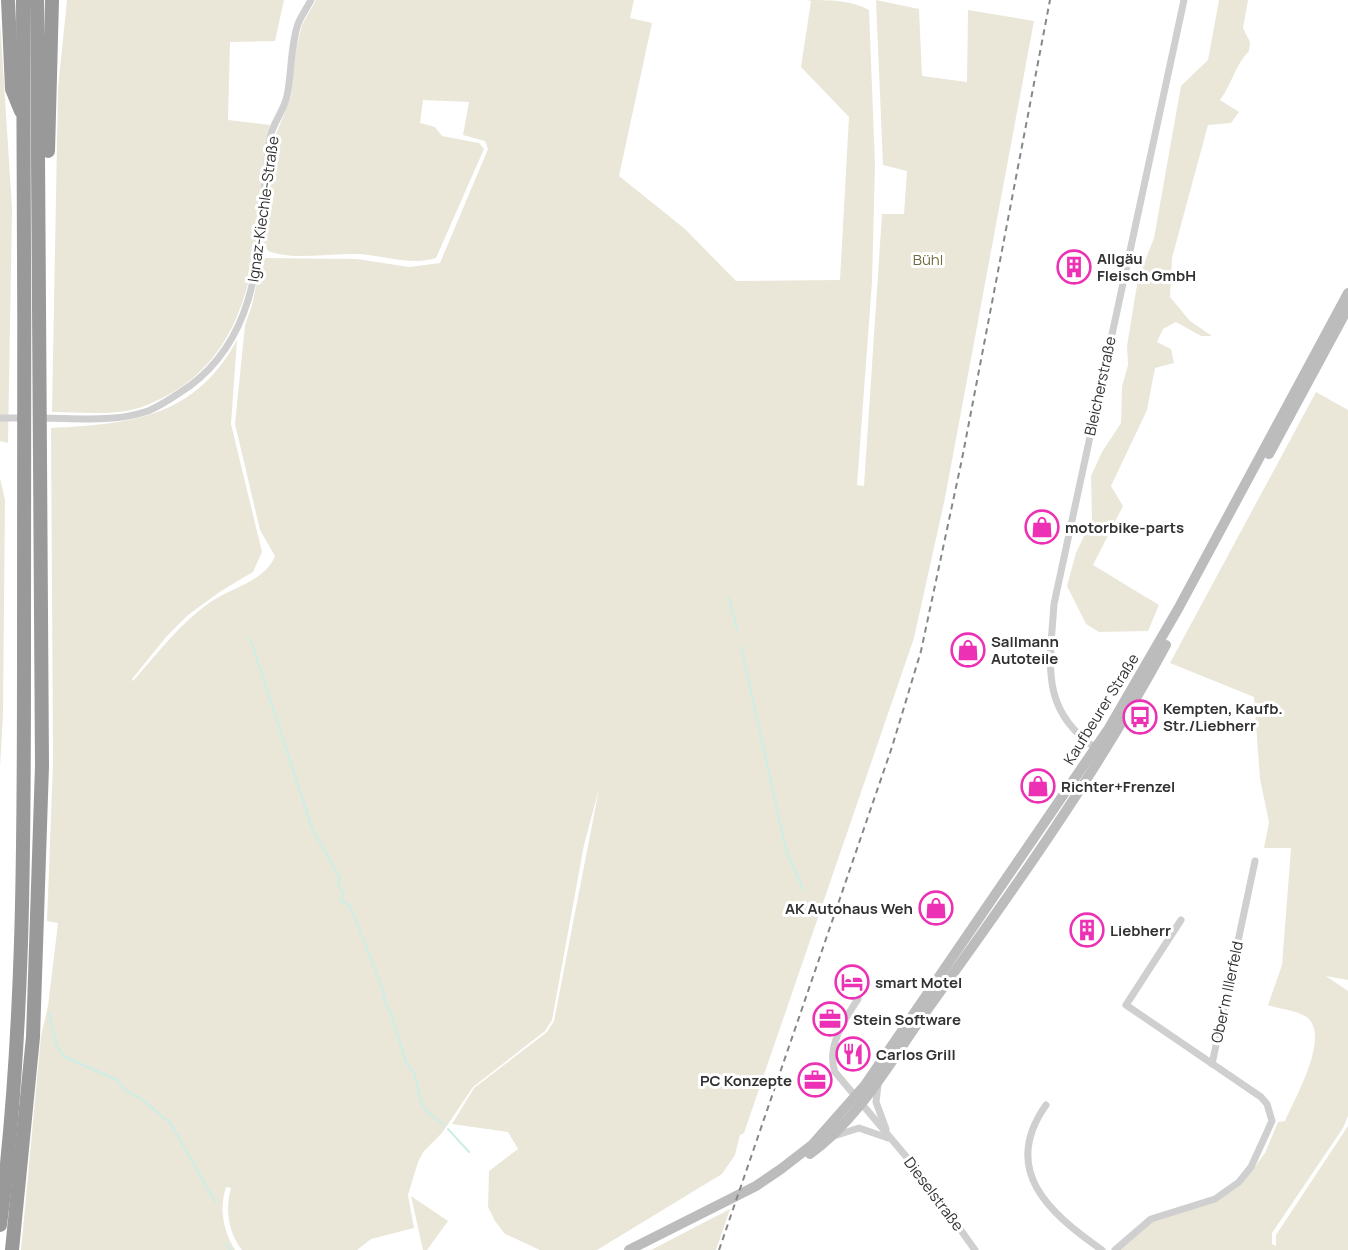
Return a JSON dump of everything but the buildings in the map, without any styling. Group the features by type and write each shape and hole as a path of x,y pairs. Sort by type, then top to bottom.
{"highway":[{"path":"8,0 12,89 24,118"},
{"path":"0,1225 16,1036 22,909 23,0"},
{"path":"12,1250 33,1037 41,801 40,201 37,0"},
{"path":"40,201 46,179 52,0"}],"main road":[{"name":"Kaufbeurer Straße","path":"629,1250 782,1175 833,1136 1100,751 1348,293"},
{"name":"Kaufbeurer Straße","path":"756,1186 812,1145 878,1082 1100,751 1348,308"}],"street":[{"name":"Ignaz-Kiechle-Straße","path":"0,418 110,418 148,411 177,395 203,376 227,349 248,304 258,254 271,134 281,117 287,97 298,24 311,0"},
{"name":"Bleicherstraße","path":"1100,751 1072,729 1057,705 1050,676 1054,604 1184,0"},
{"name":"Ober'm Illerfeld","path":"1181,920 1126,1005 1212,1064 1255,861"},
{"name":"Dieselstraße","path":"858,999 842,1027 833,1052 835,1072 934,1191 975,1250"},
{"path":"1115,1250 1151,1219 1191,1209 1227,1192 1251,1167 1261,1149 1272,1121 1267,1104 1249,1087 1212,1064"},
{"name":"Dieselstraße","path":"878,1082 878,1108 891,1139"},
{"path":"1046,1105 1032,1125 1027,1148 1030,1172 1049,1206 1064,1221 1102,1250"},
{"path":"833,1136 859,1128 891,1139"}],"green space":[{"path":"67,0 284,0 275,41 230,42 228,120 270,125 267,134 255,253 246,291 233,326 213,358 185,384 147,405 125,411 52,412 58,88"},
{"name":"Bühl","path":"316,0 634,0 630,18 652,23 619,176 685,229 736,281 840,280 849,117 801,67 811,1 808,0 848,2 869,10 875,164 872,282 857,485 864,486 882,214 904,214 907,171 883,165 876,0 919,9 922,76 967,82 968,10 1034,21 945,498 914,638 744,1133 740,1135 735,1155 722,1174 597,1250 540,1250 505,1234 488,1207 489,1171 518,1149 508,1132 452,1124 474,1088 547,1032 554,1021 599,789 584,845 552,1020 545,1031 473,1087 442,1133 424,1151 418,1162 408,1195 414,1228 371,1239 357,1250 242,1250 231,1228 228,1204 231,1188 226,1187 223,1219 235,1250 21,1250 41,1036 48,1006 58,923 47,921 53,763 51,428 107,424 158,412 181,401 201,386 220,366 237,340 231,424 262,552 253,572 221,591 188,615 167,636 132,679 133,681 170,639 200,610 220,596 256,578 264,572 275,556 260,530 235,424 245,325 252,305 262,258 357,259 409,267 440,263 488,149 485,141 463,135 469,102 423,100 420,123 435,127 442,136 479,143 484,149 436,258 417,261 357,254 289,256 268,251 263,241 276,134 291,97 296,48 302,25"},
{"path":"1219,0 1248,0 1243,28 1250,42 1249,51 1240,62 1220,100 1239,112 1231,123 1208,125 1172,258 1170,297 1190,321 1212,336 1201,336 1176,322 1163,329 1157,342 1171,349 1174,363 1155,368 1147,410 1111,486 1123,506 1093,565 1159,605 1148,631 1099,632 1086,624 1067,586 1076,553 1092,519 1091,476 1102,452 1121,423 1122,387 1128,365 1127,346 1138,279 1154,238 1181,86 1208,60"},
{"path":"0,20 12,208 8,443 0,441"},
{"path":"1316,392 1348,410 1348,980 1326,976 1348,991 1348,1116 1343,1128 1272,1233 1272,1244 1276,1246 1276,1235 1348,1126 1348,1250 1119,1250 1153,1221 1216,1202 1242,1184 1265,1153 1278,1122 1285,1121 1303,1083 1313,1051 1315,1037 1313,1025 1305,1016 1268,1005 1282,965 1291,848 1264,848 1269,822 1260,779 1254,697 1170,663"},
{"path":"0,478 5,500 3,715 0,768"},
{"path":"411,1196 448,1221 427,1250 423,1250"},
{"path":"730,1209 716,1250 651,1250"}],"waterway":[{"path":"729,598 737,630"},
{"path":"250,638 312,828 340,878 338,883 343,893 341,901 349,905 353,913 385,995 383,999 390,1011 407,1065 414,1073 422,1104 444,1125"},
{"path":"741,647 786,850 803,889"},
{"path":"49,1013 56,1044 63,1056 117,1080 124,1089 143,1100 171,1124 215,1202"},
{"path":"448,1129 469,1152"},
{"path":"226,1243 230,1250"}],"railway":[{"path":"719,1250 892,747 921,651 962,459 1050,0"}],"place":[{"name":"Allgäu Fleisch GmbH","path":"1074,267"},
{"name":"motorbike-parts","path":"1042,527"},
{"name":"Sallmann Autoteile","path":"968,650"},
{"name":"Kempten, Kaufb. Str./Liebherr","path":"1140,717"},
{"name":"Richter+Frenzel","path":"1038,786"},
{"name":"AK Autohaus Weh","path":"936,908"},
{"name":"Liebherr","path":"1087,930"},
{"name":"smart Motel","path":"852,982"},
{"name":"Stein Software","path":"830,1019"},
{"name":"Carlos Grill","path":"853,1054"},
{"name":"PC Konzepte","path":"815,1080"}]}
